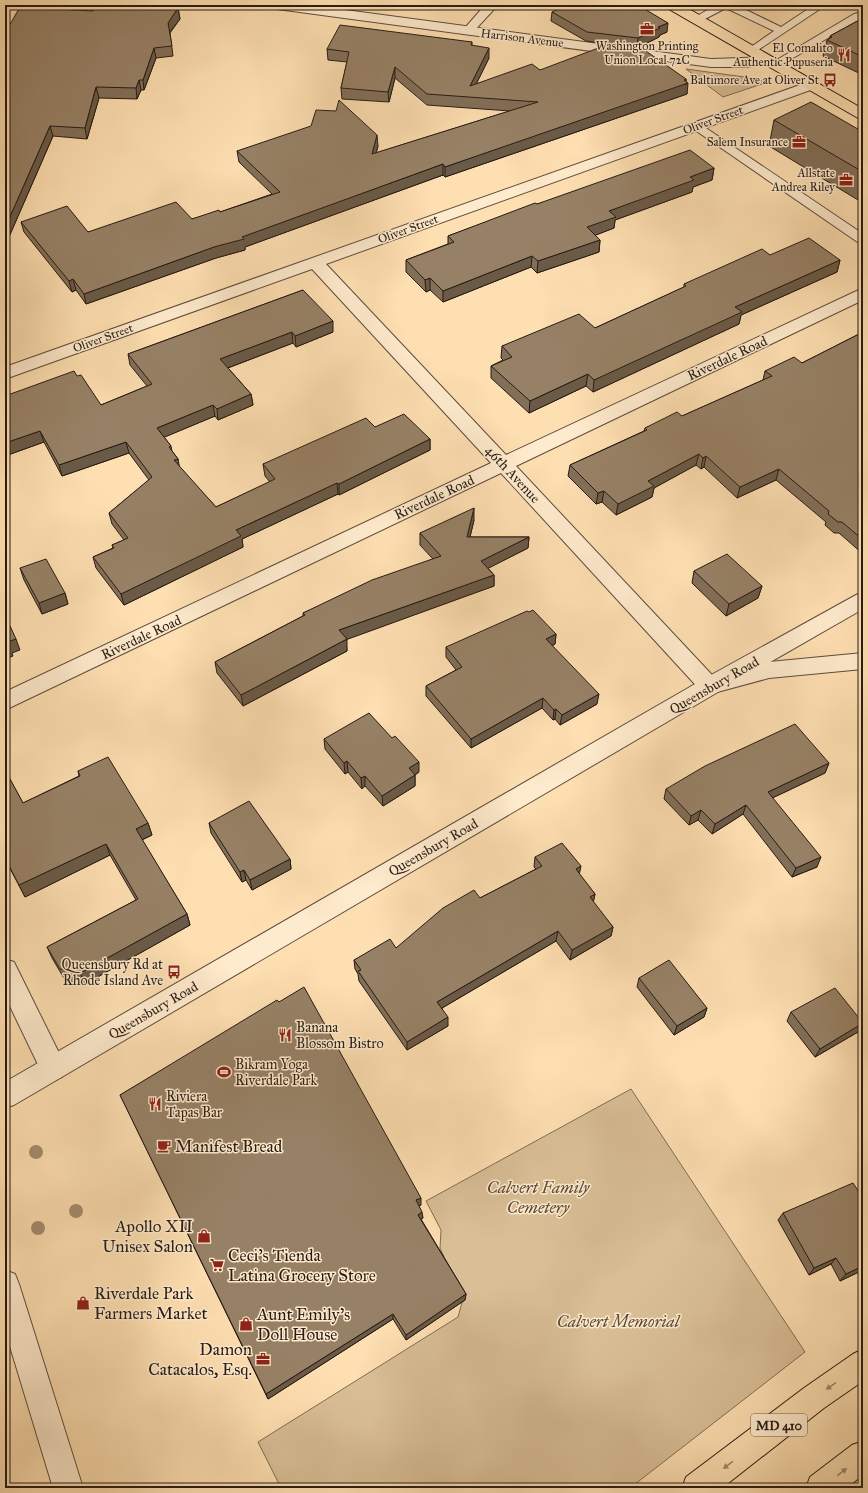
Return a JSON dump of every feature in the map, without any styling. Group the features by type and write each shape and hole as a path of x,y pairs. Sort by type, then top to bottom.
{"main road":[{"path":"672,5 863,115"},
{"name":"MD 410","path":"697,1488 814,1398 863,1364"},
{"path":"820,1488 863,1456"}],"street":[{"name":"Harrison Avenue","path":"277,5 711,63 771,62"},
{"name":"Oliver Street","path":"5,373 811,85"},
{"name":"46th Avenue","path":"315,262 710,686"},
{"name":"Riverdale Road","path":"5,702 863,293"},
{"name":"Queensbury Road","path":"5,1096 710,686 863,600"},
{"path":"710,686 769,670 863,661"},
{"path":"5,970 53,1068"},
{"path":"5,1284 68,1488"}],"lane":[{"path":"468,31 489,7 493,5"},
{"path":"697,19 724,5"},
{"path":"728,5 782,32"},
{"path":"752,51 821,5"},
{"path":"771,62 858,16 863,15"},
{"path":"696,126 863,240"}],"green space":[{"path":"686,69 759,79 765,83 723,97"},
{"name":"Calvert Memorial","path":"631,1089 805,1352 630,1488 281,1488 258,1442 458,1317 463,1299 440,1248 441,1230 426,1201"}],"building":[{"path":"97,5 157,5 178,8 168,23 172,46 154,48 143,80 139,80 136,88 96,87 85,128 50,126 5,228 5,33 20,7 93,11"},
{"path":"568,5 638,5 668,23 638,38 587,32 552,12"},
{"path":"863,18 863,57 827,40 832,37 830,36"},
{"path":"340,25 472,42 471,45 489,48 470,86 532,64 540,70 609,44 643,49 686,79 684,80 688,83 445,167 443,164 242,237 244,239 214,247 84,294 73,279 69,281 21,222 67,206 88,232 176,202 192,219 219,210 220,212 280,192 237,151 311,126 316,110 336,111 339,100 377,135 372,154 538,102 427,94 395,67 388,92 341,88 349,52 327,49"},
{"path":"811,102 863,132 863,172 774,120"},
{"path":"690,150 714,168 690,177 694,180 609,211 616,217 587,227 600,240 538,261 532,256 443,291 430,278 425,280 406,260 454,242 448,236 535,203 537,204"},
{"path":"809,238 840,260 735,307 742,312 594,380 588,374 530,401 491,366 512,357 502,346 579,314 595,328 686,286 684,284 762,249 770,255"},
{"path":"303,290 333,321 295,336 292,332 220,359 251,394 217,409 213,405 157,428 171,446 169,447 178,459 174,460 216,507 275,479 263,464 366,418 375,427 404,414 430,439 339,484 337,483 236,530 241,536 121,594 93,557 114,548 112,545 128,538 109,513 152,477 126,442 59,465 40,431 5,443 5,396 74,371 77,376 81,375 101,405 152,384 128,354"},
{"path":"863,332 863,540 842,522 838,522 828,514 829,511 779,469 740,487 706,456 703,458 699,454 648,481 654,486 618,504 604,491 598,493 570,465 647,430 645,428 677,412 682,416 772,376 765,371 794,357 802,363"},
{"path":"474,508 467,537 529,537 481,561 494,575 339,630 347,639 241,695 215,662 305,615 303,613 372,580 441,556 420,533"},
{"path":"727,554 762,586 729,604 694,571"},
{"path":"46,559 65,593 39,603 20,568"},
{"path":"533,610 556,634 546,639 599,694 562,715 556,709 554,710 543,698 471,739 426,686 462,667 446,647 527,611 529,612"},
{"path":"5,615 16,639 7,642 9,645 5,647"},
{"path":"369,713 392,738 395,736 419,762 409,768 415,775 382,796 365,776 361,778 347,761 344,763 324,739"},
{"path":"795,724 829,763 768,792 821,857 796,868 746,805 715,824 701,810 691,816 666,789 705,766"},
{"path":"108,757 148,823 136,829 187,914 80,973 60,969 47,947 138,899 106,844 19,885 5,858 5,770 23,803 80,776 78,771"},
{"path":"249,801 290,859 250,880 244,870 240,872 209,823"},
{"path":"562,843 581,866 576,869 595,894 590,897 613,927 572,950 558,931 437,1002 448,1017 407,1042 358,971 361,970 354,960 390,939 396,948 443,908 474,890 480,898 542,866 535,857"},
{"path":"669,960 707,1008 677,1026 639,978"},
{"path":"304,987 421,1198 416,1200 422,1212 418,1215 466,1294 406,1335 393,1314 266,1394 120,1095 277,1000 279,1002"},
{"path":"835,988 863,1023 820,1049 791,1012"},
{"path":"853,1183 863,1198 863,1266 846,1274 836,1258 814,1268 783,1213"}],"place":[{"name":"Washington Printing Union Local 72C","path":"647,29"},
{"name":"El Comalito Authentic Pupuseria","path":"844,55"},
{"name":"Baltimore Ave at Oliver St","path":"830,80"},
{"name":"Salem Insurance","path":"799,142"},
{"name":"Allstate Andrea Riley","path":"846,180"},
{"name":"Queensbury Rd at Rhode Island Ave","path":"174,972"},
{"name":"Banana Blossom Bistro","path":"285,1035"},
{"name":"Bikram Yoga Riverdale Park","path":"224,1072"},
{"name":"Riviera Tapas Bar","path":"155,1104"},
{"name":"Manifest Bread","path":"164,1146"},
{"name":"Apollo XII Unisex Salon","path":"204,1236"},
{"name":"Ceci's Tienda Latina Grocery Store","path":"217,1265"},
{"name":"Riverdale Park Farmers Market","path":"83,1303"},
{"name":"Aunt Emily's Doll House","path":"246,1324"},
{"name":"Damon Catacalos, Esq.","path":"263,1359"}],"park label":[{"name":"Calvert Family Cemetery","path":"538,1197"}]}
